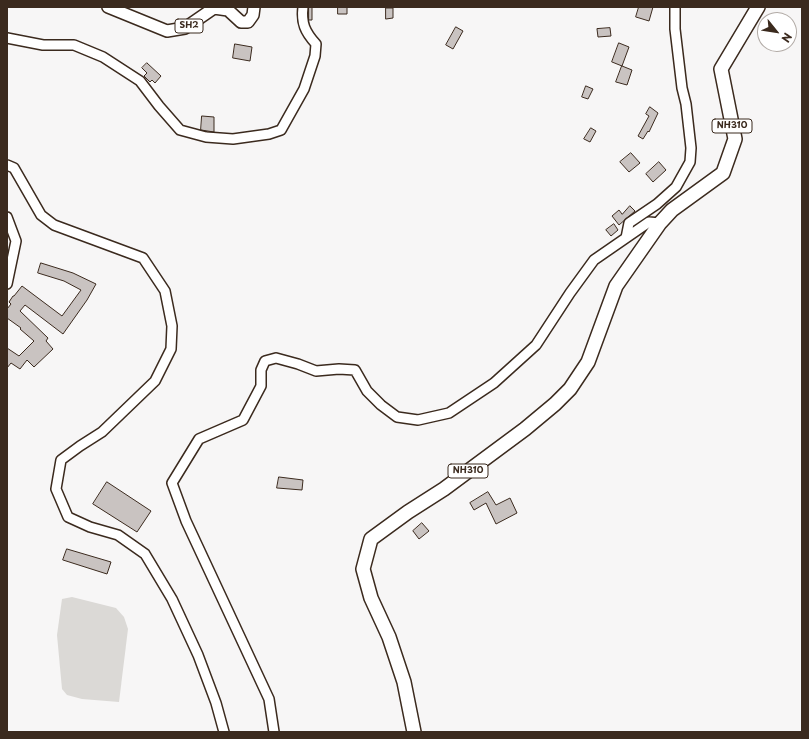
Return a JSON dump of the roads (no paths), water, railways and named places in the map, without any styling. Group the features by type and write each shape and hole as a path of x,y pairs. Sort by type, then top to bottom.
{"highway":[{"name":"NH310","path":"414,732 404,682 389,637 371,598 363,569 371,539 408,512 444,489 525,429 555,404 570,389 588,362 616,286 660,223 672,210 723,173 735,139 721,69 758,7"}],"main road":[{"name":"SH2","path":"108,7 167,31 185,28 214,8 228,10 241,22 248,22 253,15 254,7"}],"street":[{"path":"7,38 43,44 74,45 103,57 140,81 180,130 206,137 233,139 270,134 281,130 292,112 304,89 315,56 316,44 307,34 302,17 303,7"},
{"path":"626,238 629,223 657,204 676,187 690,162 691,148 675,29 675,7"},
{"path":"7,164 14,168 41,215 54,225 143,258 165,291 172,326 171,349 155,381 102,432 61,460 56,489 68,517 90,528 118,535 145,554 172,599 198,655 216,703 224,732"},
{"path":"7,217 16,241 7,284"},
{"path":"274,732 269,699 186,522 172,483 200,439 243,420 261,386 261,370 266,361 276,358 316,371 339,369 355,370 367,391 397,417 418,420 449,413 494,383 536,345 570,293 594,260 649,222 660,223"}]}
